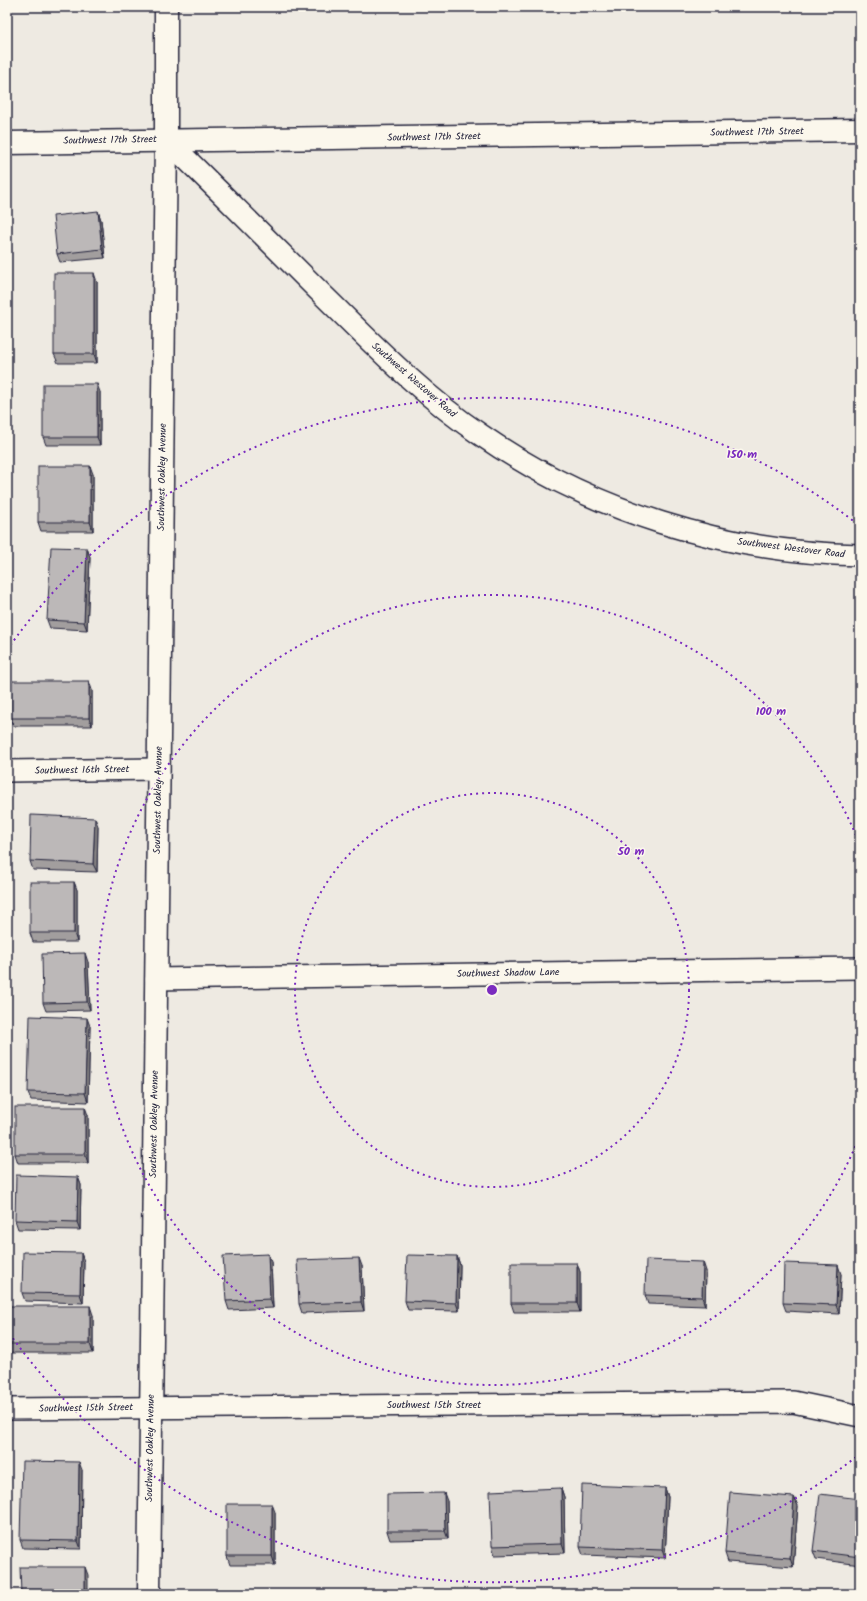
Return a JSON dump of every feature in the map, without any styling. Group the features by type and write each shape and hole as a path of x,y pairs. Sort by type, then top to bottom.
{"street":[{"name":"Southwest Oakley Avenue","path":"149,1594 166,139 166,7"},
{"name":"Southwest 17th Street","path":"7,142 860,130"},
{"name":"Southwest Westover Road","path":"166,139 391,363 438,403 481,436 528,465 576,490 626,511 700,534 752,546 830,555 860,555"},
{"name":"Southwest 16th Street","path":"7,771 158,769"},
{"name":"Southwest Shadow Lane","path":"156,979 860,968"},
{"name":"Southwest 15th Street","path":"7,1409 794,1402 860,1416"}],"building":[{"path":"98,211 102,249 57,254 53,216"},
{"path":"54,273 94,273 94,354 54,354"},
{"path":"43,384 97,384 97,437 43,437"},
{"path":"38,466 90,466 90,522 38,522"},
{"path":"51,547 87,548 84,622 47,620"},
{"path":"10,681 89,681 89,718 10,718"},
{"path":"31,815 95,818 93,864 30,861"},
{"path":"30,882 74,882 74,933 30,933"},
{"path":"85,953 87,1002 43,1003 42,954"},
{"path":"30,1016 87,1018 85,1093 28,1092"},
{"path":"15,1107 85,1107 85,1154 15,1154"},
{"path":"16,1175 78,1177 77,1222 15,1220"},
{"path":"23,1252 81,1253 80,1294 22,1293"},
{"path":"268,1254 270,1299 226,1301 223,1256"},
{"path":"407,1255 457,1256 456,1303 405,1301"},
{"path":"359,1258 361,1302 299,1304 297,1260"},
{"path":"646,1260 703,1262 702,1297 645,1295"},
{"path":"511,1263 577,1263 577,1303 511,1303"},
{"path":"784,1263 838,1265 836,1305 783,1303"},
{"path":"7,1306 90,1306 90,1344 7,1344"},
{"path":"22,1461 79,1462 78,1541 20,1540"},
{"path":"582,1485 665,1488 662,1550 580,1547"},
{"path":"561,1488 562,1544 492,1546 490,1491"},
{"path":"730,1492 794,1497 790,1558 725,1553"},
{"path":"444,1493 445,1531 387,1531 387,1494"},
{"path":"820,1494 860,1499 860,1557 813,1551"},
{"path":"227,1504 272,1504 272,1556 227,1556"},
{"path":"20,1567 85,1567 85,1594 21,1594"}]}
